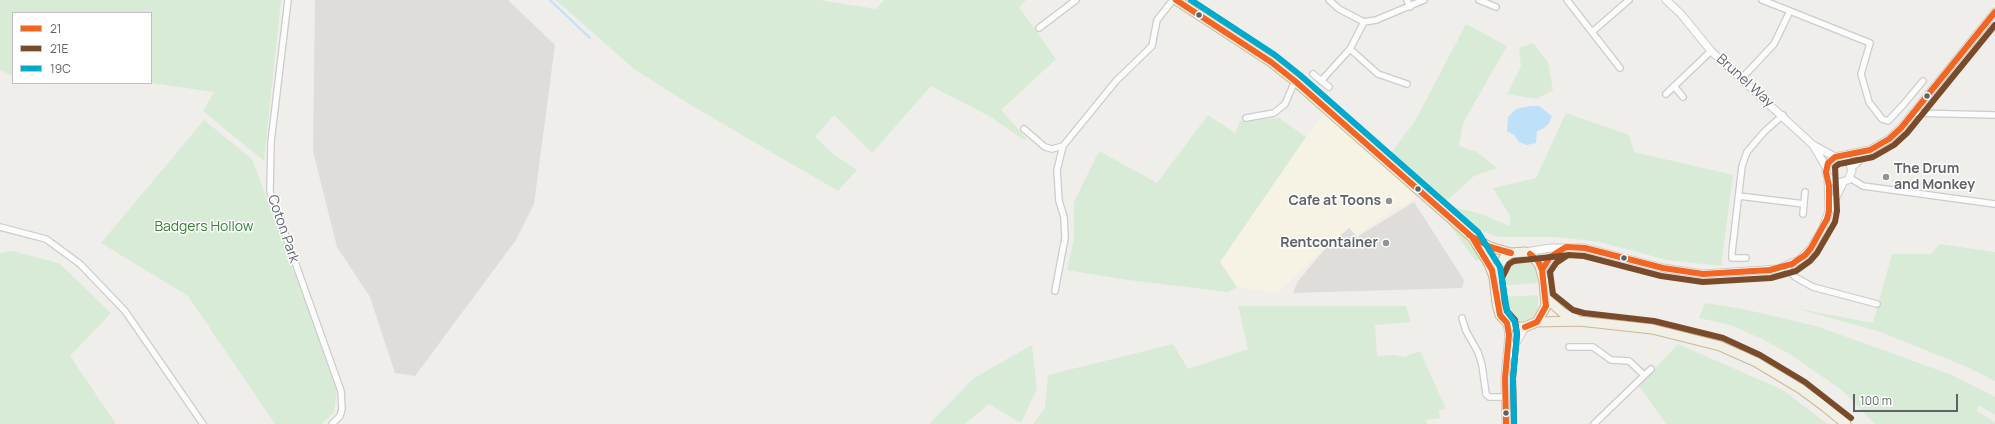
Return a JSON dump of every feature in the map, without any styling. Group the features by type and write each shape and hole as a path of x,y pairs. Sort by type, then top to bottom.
{"highway":[{"path":"1176,0 1296,80 1472,237 1490,248 1511,253 1525,252 1534,257 1542,270 1546,298 1544,311 1537,322"},
{"path":"1472,237 1489,264 1495,282 1497,304 1500,315 1507,323 1525,327 1537,322 1579,321 1652,329 1720,346 1756,362 1801,389 1846,424"},
{"path":"1495,282 1503,259 1511,253"},
{"path":"1546,298 1563,313 1579,321"}],"street":[{"name":"Coton Park","path":"288,0 271,142 270,192 341,392 342,409 340,416 332,424"},
{"path":"1039,28 1076,0"},
{"path":"1055,291 1066,238 1064,217 1059,201 1057,170 1063,146 1116,81 1152,46 1156,20 1173,0"},
{"path":"1329,0 1346,13 1364,22 1376,20 1424,0"},
{"path":"1407,0 1410,7"},
{"path":"1479,0 1496,7"},
{"path":"1567,0 1620,68"},
{"path":"1592,32 1629,0"},
{"name":"Brunel Way","path":"1666,0 1681,14 1712,51 1783,115 1813,145 1826,167"},
{"name":"Brunel Way","path":"1672,0 1681,14"},
{"path":"1762,0 1870,43 1861,74 1869,102 1882,119 1888,120 1923,81"},
{"path":"1742,78 1774,44 1790,11"},
{"path":"1525,252 1566,247 1585,248 1684,273 1722,274 1786,267 1799,260 1811,248 1823,228 1829,211 1843,183 1850,178 1852,167 1870,150 1889,139 1913,113 1995,12"},
{"path":"1321,81 1350,49 1364,22"},
{"path":"1350,49 1378,74 1407,84"},
{"path":"1666,94 1712,51"},
{"path":"1313,74 1328,87"},
{"path":"1246,118 1274,112 1285,104 1296,80"},
{"path":"1674,86 1683,98"},
{"path":"1913,113 1995,115"},
{"path":"1746,258 1732,258 1742,166 1747,152 1764,132 1783,115"},
{"path":"1024,129 1045,147 1052,149 1063,146"},
{"name":"Brunel Way","path":"1813,145 1838,157"},
{"path":"1829,211 1828,177 1826,167 1828,163 1838,157 1870,150"},
{"path":"1838,157 1847,159 1852,167"},
{"path":"1828,177 1835,183 1843,183"},
{"path":"1850,178 1863,186 1995,204"},
{"path":"1803,214 1805,192"},
{"path":"1739,196 1804,204"},
{"path":"0,227 46,239 80,264 125,311 203,424"},
{"path":"1542,270 1550,257 1566,247"},
{"path":"1786,267 1796,277 1813,287 1877,304"},
{"path":"1462,318 1482,365 1486,394 1489,397 1505,397"},
{"path":"1506,424 1504,378 1507,357 1507,323"},
{"path":"1507,357 1525,327"},
{"path":"1569,347 1593,347 1611,360 1629,361 1644,375"},
{"path":"1596,423 1651,369"}],"shaded area":[{"path":"315,0 508,0 555,45 534,204 516,240 415,376 395,373 370,297 337,247 313,151"},
{"path":"1324,114 1357,141 1416,196 1406,205 1401,208 1399,206 1357,236 1349,227 1276,293 1237,287 1220,262 1306,137"},
{"name":"Rentcontainer","path":"1414,202 1464,280 1462,288 1293,293 1298,281 1325,249 1349,228 1357,237"}],"green space":[{"path":"0,0 281,0 264,161 203,111 214,92 152,83 152,12 12,12 12,74 0,70"},
{"path":"556,0 819,0 876,9 884,0 1026,0 1019,7 1056,59 1001,110 1027,139 1024,140 991,117 931,86 872,153 834,115 815,137 833,154 857,170 838,191 694,107 634,69"},
{"path":"1466,24 1507,46 1463,123 1459,146 1477,152 1497,168 1474,176 1445,202 1391,153 1415,121"},
{"path":"1533,43 1548,62 1553,90 1537,99 1507,94 1521,66 1519,48"},
{"path":"1566,113 1629,135 1634,152 1733,175 1721,266 1667,260 1600,242 1557,237 1498,237 1479,230 1453,207 1481,214 1510,226 1510,216 1493,188 1536,178"},
{"path":"1208,115 1235,133 1240,121 1279,118 1306,137 1220,262 1237,287 1228,292 1128,280 1067,270 1074,240 1074,202 1099,151 1157,183"},
{"name":"Badgers Hollow","path":"204,120 252,159 337,387 334,412 322,424 275,424 188,296 101,243"},
{"path":"1445,219 1475,248 1482,258 1476,261"},
{"path":"1939,244 1995,252 1995,381 1967,367 1881,332 1794,308 1873,323 1892,254 1931,254"},
{"path":"12,251 59,263 111,313 70,356 116,424 0,424 0,253"},
{"path":"1517,255 1530,258 1535,264 1538,283 1499,286 1498,279 1503,265 1507,259"},
{"path":"1538,295 1538,312 1533,318 1523,322 1509,317 1504,313 1500,303 1504,303 1503,297"},
{"path":"1705,303 1743,309 1816,326 1952,375 1995,397 1995,415 1979,405 1977,411 1995,422 1995,424 1875,424 1843,391 1790,354 1760,338 1730,325 1699,318"},
{"path":"1238,306 1406,306 1411,322 1375,325 1377,356 1394,355 1404,357 1420,351 1446,409 1439,410 1440,418 1426,420 1427,424 1033,424 1045,408 1048,375 1173,344 1188,369 1248,349"},
{"path":"1678,344 1783,390 1827,424 1666,424 1639,386"},
{"path":"1032,345 1037,389 1021,423 989,404 965,424 929,424 974,378"}],"water":[{"path":"1539,106 1552,116 1549,123 1544,128 1537,131 1536,143 1527,145 1519,142 1514,135 1507,131 1508,117 1516,109"}],"waterway":[{"path":"550,0 590,38"}],"transit line":[{"name":"21","path":"1176,0 1271,62 1295,81 1472,237 1492,270 1500,315 1507,323"},
{"name":"19C","path":"1191,0 1275,55 1300,75 1478,232 1500,267 1507,311 1515,322 1517,335 1513,378 1514,424"},
{"name":"21","path":"1542,270 1550,257 1566,247 1585,248 1663,268 1703,274 1770,270 1792,264 1805,255 1811,248 1827,219 1829,211 1829,186 1826,172 1828,163 1835,157 1870,150 1889,139 1901,128 1995,12"},
{"name":"21E","path":"1851,418 1805,382 1760,355 1723,338 1654,321 1584,313 1573,310 1553,294 1550,272 1556,263 1568,255 1584,256 1661,276 1703,282 1771,278 1796,271 1810,261 1817,253 1835,222 1837,211 1835,167 1839,164 1873,157 1894,145 1907,133 1995,25"},
{"name":"21","path":"1469,235 1490,247 1511,253"},
{"name":"21","path":"1525,327 1537,322 1546,306 1542,270 1538,261 1530,254"},
{"name":"21E","path":"1514,424 1513,378 1517,334 1515,320 1507,311 1502,278 1509,264 1514,261 1570,255"},
{"name":"21","path":"1506,424 1505,378 1509,335 1507,323"}],"place":[{"name":"The Drum and Monkey","path":"1886,177"},
{"name":"Cafe at Toons","path":"1389,201"},
{"name":"Rentcontainer","path":"1386,243"}]}
